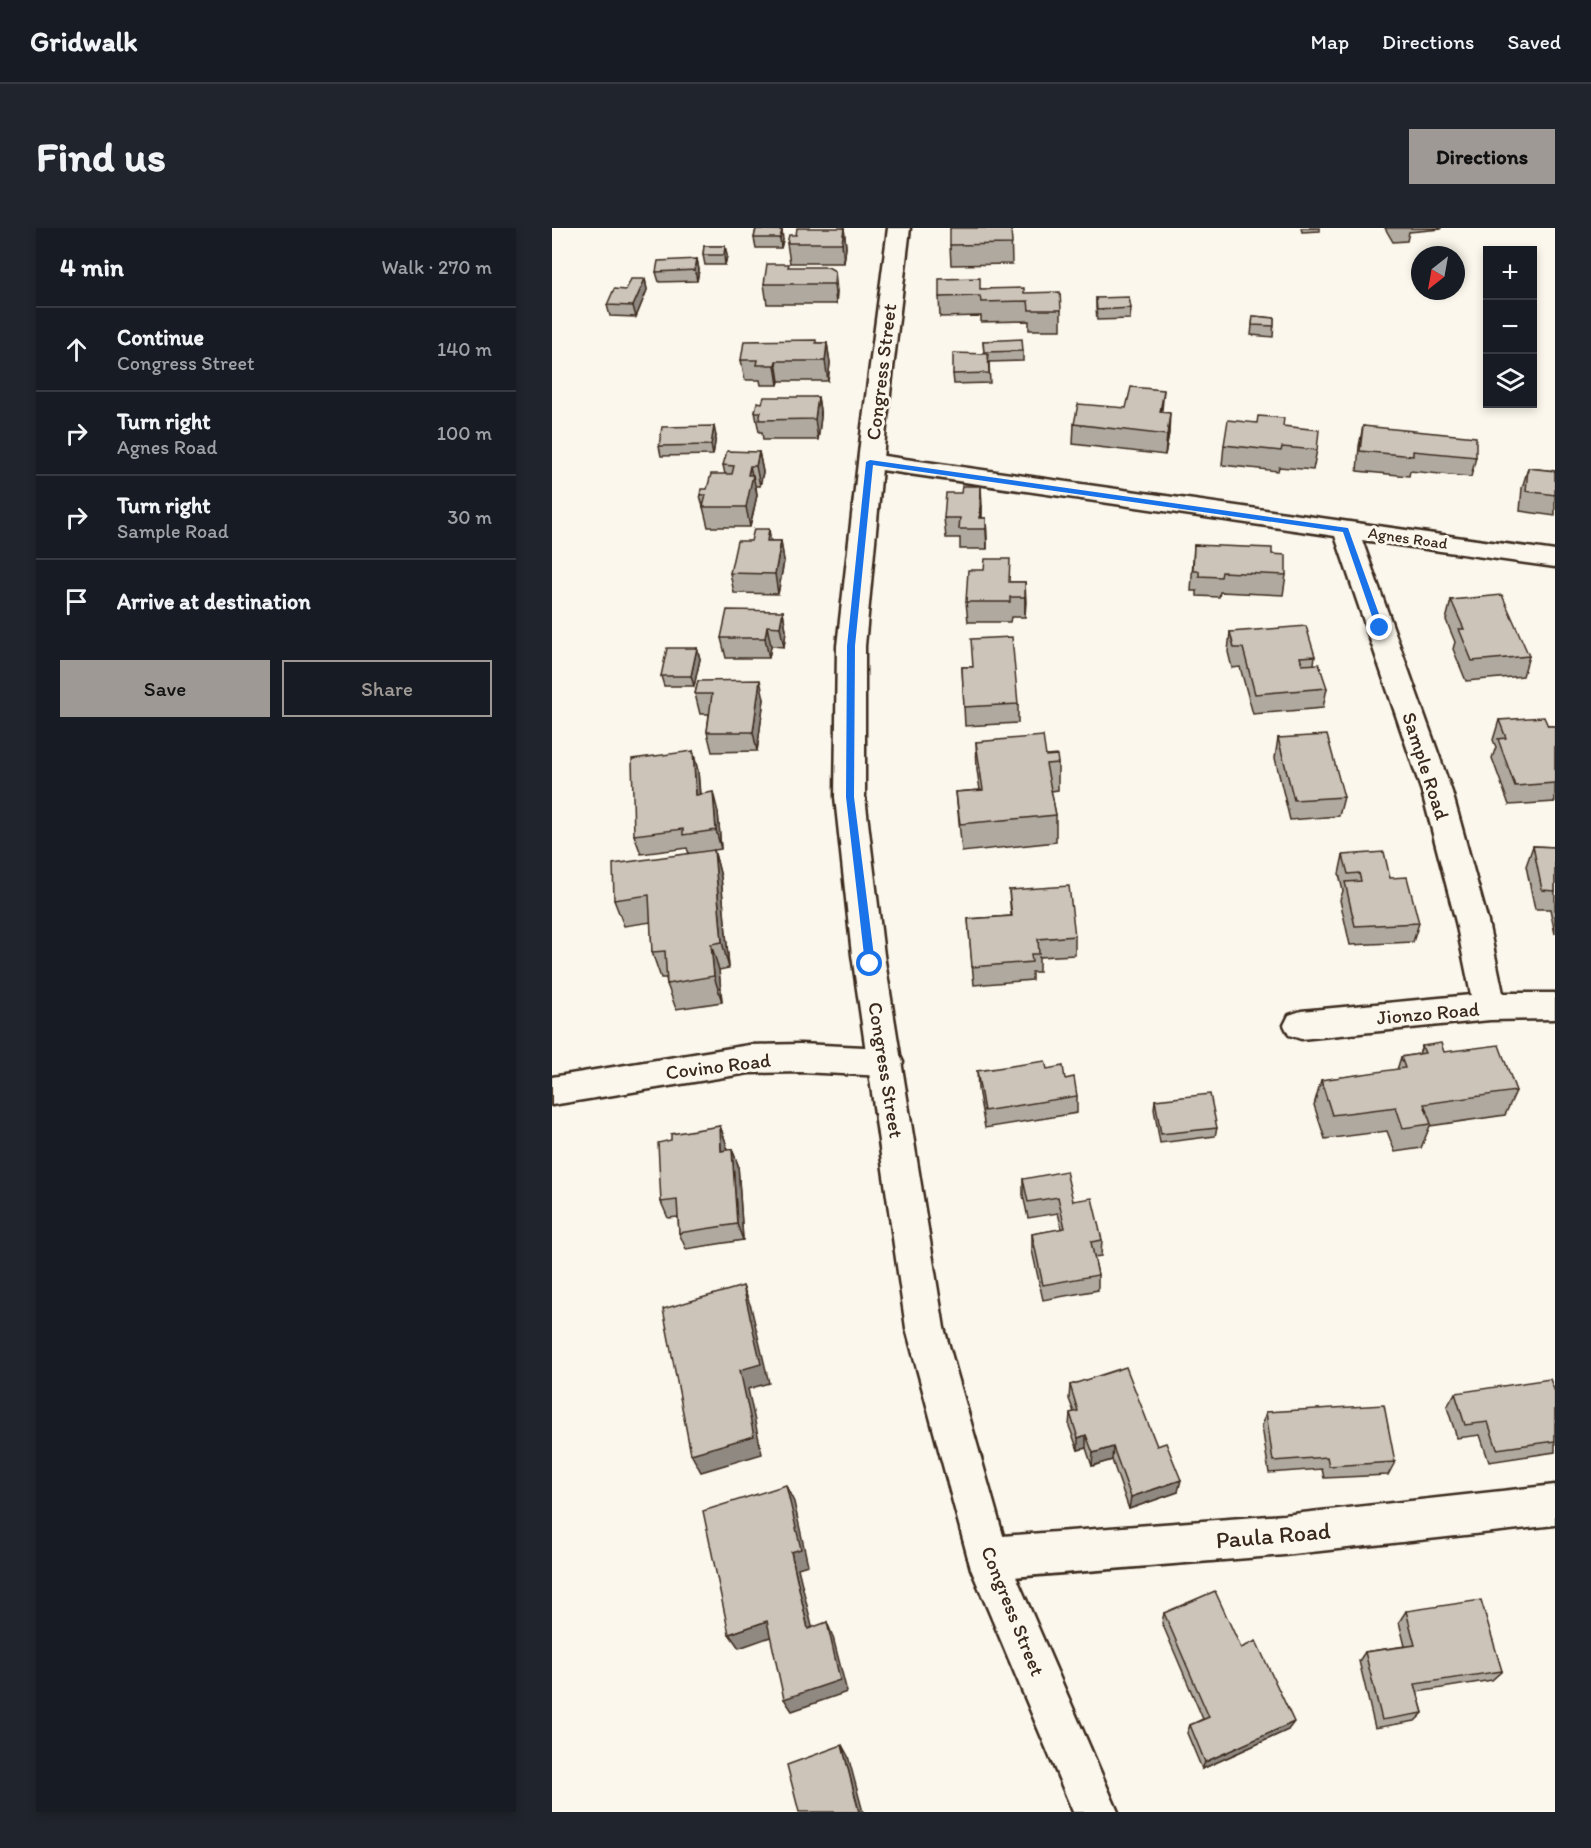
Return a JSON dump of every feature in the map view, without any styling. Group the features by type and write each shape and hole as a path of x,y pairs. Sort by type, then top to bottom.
{"street":[{"name":"Congress Street","path":"899,228 870,462 851,646 850,797 868,955 925,1328 989,1558 1096,1812"},
{"name":"Agnes Road","path":"870,462 1555,559"},
{"name":"Sample Road","path":"1346,530 1437,792 1472,922 1490,1007"},
{"name":"Jionzo Road","path":"1300,1024 1490,1007 1555,1006"},
{"name":"Covino Road","path":"552,1091 749,1059 800,1058 886,1062"},
{"name":"Paula Road","path":"989,1558 1284,1535 1555,1505"}],"building":[{"path":"797,228 844,228 842,243 787,243 789,235 796,235"},
{"path":"950,228 1011,228 1012,244 950,245"},
{"path":"756,229 782,230 780,238 754,238"},
{"path":"704,246 725,246 724,255 703,255"},
{"path":"697,259 695,270 656,272 658,261"},
{"path":"767,264 789,264 788,267 828,267 835,271 834,284 764,284"},
{"path":"980,278 980,289 1024,288 1024,293 1060,292 1061,310 1029,310 1028,301 981,302 980,296 939,297 939,279"},
{"path":"631,279 645,279 633,306 607,305 614,289 626,290"},
{"path":"1129,297 1131,308 1097,310 1096,298"},
{"path":"1253,316 1274,318 1274,326 1252,325"},
{"path":"1022,339 1023,351 984,352 983,341"},
{"path":"816,340 816,343 827,343 825,361 776,361 775,365 757,365 758,360 741,360 744,341"},
{"path":"953,353 988,354 989,373 953,374"},
{"path":"1131,387 1164,390 1160,412 1170,413 1167,435 1074,424 1078,404 1126,408"},
{"path":"764,397 818,397 815,419 759,420 761,412 755,412 757,402 762,403"},
{"path":"1258,416 1284,418 1283,426 1319,430 1317,450 1282,447 1281,451 1224,445 1228,420 1257,423"},
{"path":"714,426 711,445 659,446 662,427"},
{"path":"1363,426 1476,437 1476,457 1413,451 1413,456 1360,451"},
{"path":"727,451 759,452 756,466 750,466 748,475 753,475 746,507 703,507 706,495 700,495 701,489 707,489 711,474 732,474 734,466 723,465"},
{"path":"1528,468 1555,471 1555,495 1526,491"},
{"path":"962,486 981,486 980,518 986,518 986,529 959,529 960,518 944,518 946,493 961,493"},
{"path":"754,529 769,529 767,541 781,541 775,574 730,573 737,541 751,541"},
{"path":"1194,545 1272,548 1272,554 1286,555 1286,575 1222,572 1221,577 1199,576 1199,571 1193,571"},
{"path":"985,559 1010,559 1009,582 1025,582 1025,597 1010,597 1010,602 966,602 968,570 984,570"},
{"path":"1502,595 1529,656 1472,661 1459,629 1464,629 1451,600"},
{"path":"727,610 783,611 780,627 767,626 765,638 721,638"},
{"path":"1306,626 1315,656 1300,657 1302,665 1319,664 1327,688 1255,694 1243,648 1234,648 1230,632"},
{"path":"1012,637 1018,704 964,707 962,667 973,667 971,639"},
{"path":"667,648 697,648 691,676 661,676"},
{"path":"760,680 753,732 707,732 712,694 695,694 698,681"},
{"path":"1544,717 1548,726 1555,726 1555,783 1515,786 1498,739 1506,738 1499,720"},
{"path":"1327,735 1344,797 1294,800 1278,738"},
{"path":"1043,736 1046,756 1057,755 1058,763 1046,764 1056,815 960,824 956,792 983,790 976,742"},
{"path":"693,751 696,795 713,792 716,830 683,835 683,829 634,835 632,759"},
{"path":"1533,846 1555,847 1555,891 1542,890"},
{"path":"714,850 722,942 711,944 714,976 667,984 665,951 652,952 649,895 614,900 613,864"},
{"path":"1384,852 1390,878 1407,877 1419,923 1355,926 1345,882 1361,881 1359,873 1348,874 1343,855"},
{"path":"1069,886 1075,936 1038,939 1039,954 1031,954 1032,962 972,967 968,919 1012,916 1009,890"},
{"path":"1441,1043 1444,1052 1499,1045 1516,1091 1424,1104 1431,1124 1403,1128 1396,1107 1332,1115 1321,1080 1405,1068 1401,1057 1425,1053 1422,1046"},
{"path":"1045,1061 1047,1069 1063,1066 1065,1079 1074,1077 1077,1096 984,1111 977,1071"},
{"path":"1210,1094 1217,1128 1161,1134 1155,1100"},
{"path":"720,1126 721,1151 732,1149 737,1224 679,1233 677,1200 661,1202 658,1143 671,1140 671,1134"},
{"path":"1066,1171 1073,1201 1092,1198 1102,1240 1091,1242 1098,1275 1043,1285 1032,1234 1065,1228 1058,1197 1028,1202 1023,1179"},
{"path":"743,1286 761,1364 740,1370 754,1436 691,1454 663,1309"},
{"path":"1126,1367 1157,1446 1166,1443 1181,1480 1131,1497 1113,1447 1093,1453 1086,1435 1078,1438 1070,1413 1078,1411 1070,1385"},
{"path":"1550,1379 1555,1392 1555,1441 1497,1449 1488,1422 1465,1425 1455,1393"},
{"path":"1384,1405 1395,1462 1329,1466 1327,1457 1273,1461 1266,1412"},
{"path":"786,1485 801,1549 791,1552 808,1629 827,1622 840,1680 784,1699 767,1621 729,1634 703,1511"},
{"path":"1215,1591 1241,1648 1256,1641 1294,1722 1205,1762 1190,1725 1209,1717 1164,1613"},
{"path":"1481,1600 1502,1671 1415,1684 1423,1713 1382,1720 1365,1652 1415,1645 1406,1611"},
{"path":"842,1745 859,1812 799,1812 787,1765"}],"route":[{"path":"870,964 850,797 851,646 870,462 1346,530 1380,628"}]}
